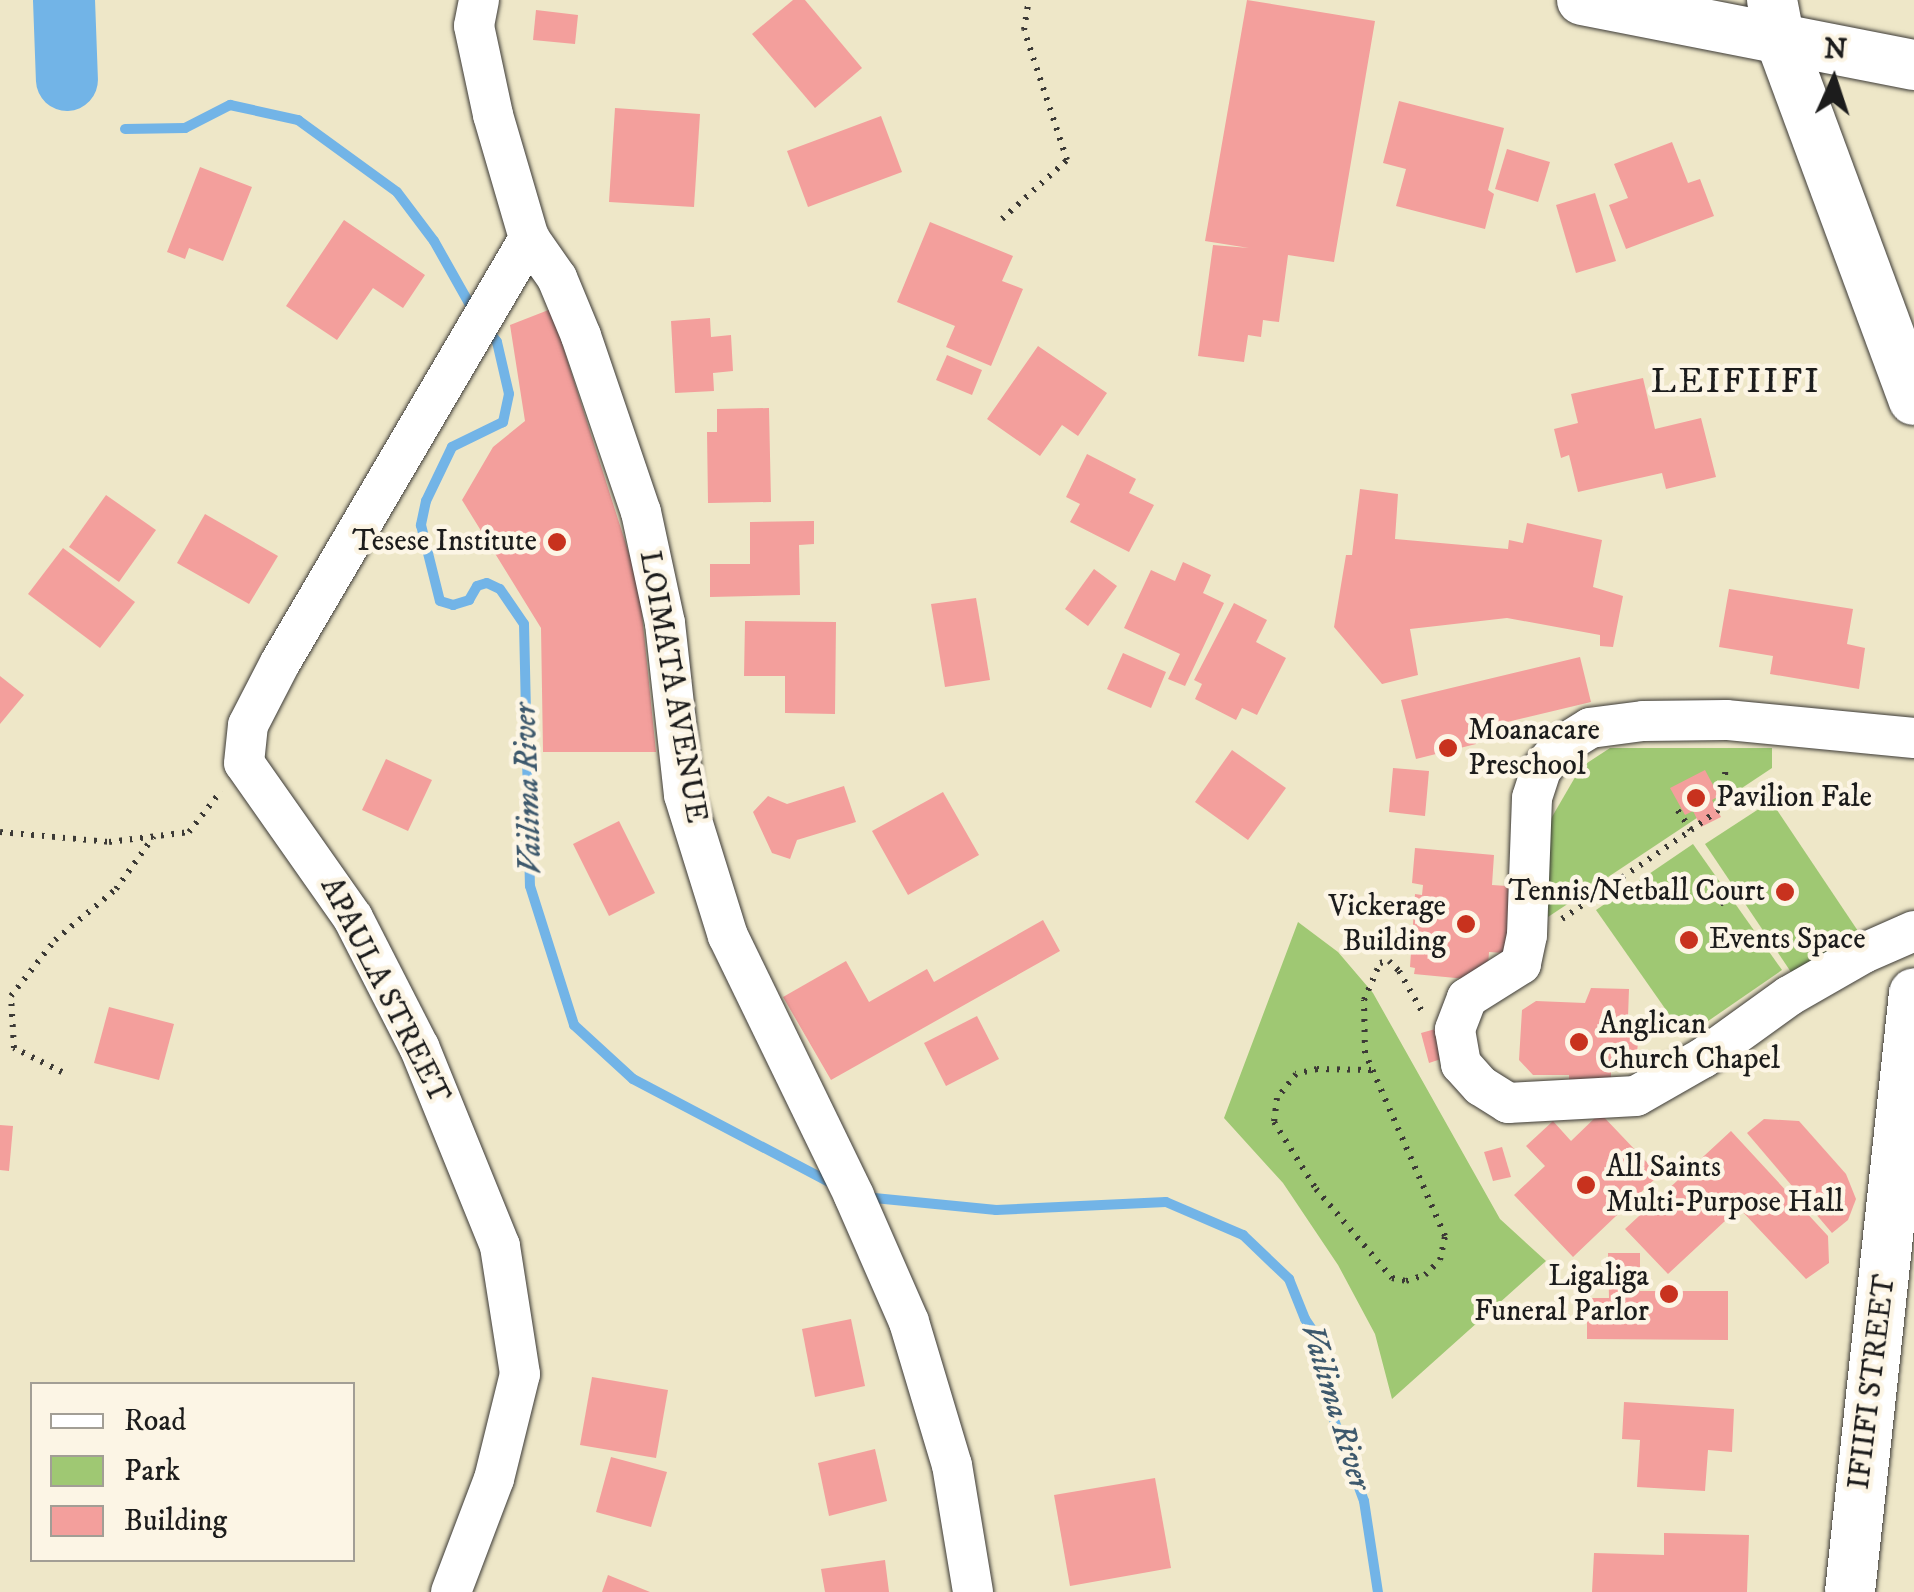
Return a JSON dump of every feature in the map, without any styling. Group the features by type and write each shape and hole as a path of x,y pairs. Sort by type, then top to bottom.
{"main road":[{"path":"1582,0 1775,18 1914,65"},
{"path":"1775,18 1914,400"},
{"name":"IFIIFI STREET","path":"1850,1592 1914,993"}],"street":[{"name":"LOIMATA AVENUE","path":"479,0 474,26 493,115 529,238 556,278 581,336 642,512 665,623 684,795 728,936 854,1196 909,1322 952,1465 973,1592"},
{"path":"244,762 248,725 280,663 529,238"},
{"path":"1914,738 1726,720 1643,721 1590,728 1560,746 1541,770 1532,798 1527,936 1521,964 1467,998 1454,1030 1461,1064 1480,1086 1508,1103 1636,1096 1704,1058 1789,996 1864,952 1914,930"},
{"name":"APAULA STREET","path":"244,762 353,918 418,1047 500,1246 520,1374 494,1479 451,1592"}],"path":[{"path":"1002,219 1067,160 1024,30 1030,0"},
{"path":"0,832 108,842 189,832 244,762"},
{"path":"1560,920 1724,806 1724,771"},
{"path":"1676,808 1691,830"},
{"path":"62,1072 14,1048 10,996 55,940 116,889 154,836"},
{"path":"1720,904 1754,882"},
{"path":"1372,1070 1316,1069 1296,1074 1277,1098 1274,1122 1316,1188 1392,1278 1406,1281 1424,1275 1440,1260 1446,1236 1364,1052 1364,1000 1380,963 1389,961 1399,971 1423,1014 1454,1030"}],"green space":[{"path":"1610,748 1772,748 1772,768 1548,917 1549,822 1581,767"},
{"name":"Tennis/Netball Court","path":"1771,801 1864,940 1799,984 1705,844"},
{"name":"Events Space","path":"1693,844 1782,970 1685,1037 1596,910"},
{"path":"1298,922 1338,952 1373,993 1500,1219 1546,1261 1392,1399 1375,1334 1338,1265 1283,1183 1224,1118"}],"building":[{"path":"793,0 805,0 862,68 815,108 752,34"},
{"path":"1247,0 1375,21 1334,262 1288,255 1279,322 1263,320 1261,337 1248,335 1244,362 1198,356 1213,245 1249,248 1205,241"},
{"path":"536,10 578,15 575,44 533,40"},
{"path":"1399,101 1504,128 1488,190 1494,194 1485,229 1396,206 1406,169 1383,163"},
{"path":"615,108 700,114 694,207 609,202"},
{"path":"881,116 902,172 808,207 787,151"},
{"path":"1672,142 1688,183 1700,179 1714,216 1626,249 1609,205 1628,198 1614,164"},
{"path":"1507,149 1550,162 1538,202 1495,189"},
{"path":"200,167 252,187 223,261 189,248 185,259 167,252"},
{"path":"1595,193 1616,261 1576,273 1556,205"},
{"path":"344,220 425,275 403,308 373,288 337,340 286,306"},
{"path":"930,222 1013,256 1002,281 1023,289 991,366 946,347 955,326 897,302"},
{"name":"Tesese Institute","path":"551,309 639,585 656,752 543,752 541,628 462,500 493,447 525,421 510,325"},
{"path":"710,318 711,337 731,335 733,371 713,373 714,391 675,393 671,321"},
{"path":"1038,346 1107,393 1078,436 1062,425 1040,456 987,419"},
{"path":"947,355 982,370 972,395 936,380"},
{"path":"1643,378 1655,429 1701,418 1716,477 1666,489 1662,473 1578,492 1569,455 1561,458 1554,429 1578,423 1571,394"},
{"path":"769,408 771,502 708,503 707,432 717,432 717,409"},
{"path":"1087,454 1136,479 1129,493 1154,505 1129,552 1070,522 1080,504 1066,497"},
{"path":"1360,489 1398,494 1395,539 1508,549 1509,540 1523,543 1527,523 1602,540 1593,587 1623,596 1613,647 1600,646 1600,635 1507,618 1410,629 1418,675 1382,684 1334,627 1346,555 1352,555"},
{"path":"106,495 156,530 119,582 69,547"},
{"path":"205,514 278,556 249,604 177,563"},
{"path":"814,521 814,544 799,545 800,595 710,597 710,564 750,564 750,522"},
{"path":"63,548 135,602 100,648 28,594"},
{"path":"1183,562 1211,575 1203,593 1224,603 1185,686 1168,679 1180,654 1124,628 1151,570 1175,581"},
{"path":"1094,569 1117,586 1088,626 1065,609"},
{"path":"1729,589 1853,609 1847,644 1865,648 1859,689 1770,674 1773,656 1719,647"},
{"path":"976,598 990,680 945,687 931,604"},
{"path":"1234,603 1267,620 1256,642 1286,658 1257,715 1242,708 1236,720 1195,699 1202,684 1194,680"},
{"path":"745,621 836,622 835,714 785,713 785,676 744,676"},
{"path":"1123,653 1166,672 1151,708 1107,689"},
{"path":"1580,657 1591,702 1473,730 1476,744 1416,759 1401,700"},
{"path":"0,676 24,695 0,724"},
{"path":"1232,750 1286,788 1248,840 1195,802"},
{"path":"386,759 432,780 408,831 362,810"},
{"path":"1393,768 1429,771 1425,816 1389,812"},
{"name":"Pavilion Fale","path":"1705,770 1719,796 1712,800 1721,817 1701,827 1693,811 1685,815 1670,788"},
{"path":"844,786 856,822 797,840 790,859 772,853 753,812 768,796 787,804"},
{"path":"943,792 979,855 908,895 872,831"},
{"path":"619,821 655,893 609,916 573,844"},
{"name":"Vickerage Building","path":"1415,848 1494,855 1492,885 1522,887 1517,954 1489,952 1487,981 1414,974 1415,968 1410,967 1415,894 1422,895 1423,885 1412,883"},
{"path":"1043,920 1060,951 831,1080 783,997 846,961 869,1002 927,969 934,982"},
{"name":"Anglican Church Chapel","path":"1591,988 1629,989 1628,1017 1639,1031 1637,1053 1611,1068 1611,1085 1569,1085 1569,1075 1533,1075 1519,1060 1522,1010 1536,1001 1585,1003"},
{"path":"109,1007 174,1024 159,1080 94,1063"},
{"path":"977,1016 999,1059 946,1086 924,1043"},
{"path":"1439,1028 1447,1057 1429,1063 1421,1033"},
{"name":"All Saints Multi-Purpose Hall","path":"1600,1113 1659,1175 1573,1257 1514,1195 1545,1166 1526,1146 1553,1121 1571,1141"},
{"path":"1764,1119 1799,1121 1846,1174 1856,1199 1848,1220 1832,1233 1747,1133"},
{"path":"0,1125 13,1126 9,1171 0,1170"},
{"path":"1731,1131 1828,1236 1829,1263 1806,1279 1739,1208 1668,1274 1625,1229"},
{"path":"1502,1147 1511,1177 1493,1181 1484,1152"},
{"name":"Ligaliga Funeral Parlor","path":"1608,1253 1640,1253 1640,1291 1728,1291 1728,1340 1587,1339 1587,1298 1609,1298"},
{"path":"851,1319 865,1386 815,1397 802,1329"},
{"path":"592,1377 668,1390 656,1458 580,1445"},
{"path":"1624,1402 1734,1409 1732,1452 1708,1450 1705,1491 1637,1487 1640,1440 1622,1439"},
{"path":"875,1449 887,1501 829,1516 818,1463"},
{"path":"611,1457 667,1472 651,1527 596,1512"},
{"path":"1155,1478 1171,1568 1070,1586 1054,1495"},
{"path":"1664,1533 1749,1535 1747,1592 1592,1592 1594,1553 1664,1555"},
{"path":"885,1560 889,1592 825,1592 821,1569"},
{"path":"608,1575 650,1592 602,1592"}],"waterway":[{"name":"Vailima River","path":"64,0 67,80"},
{"name":"Vailima River","path":"125,129 185,128 230,105 298,120 397,192 434,241 474,312"},
{"name":"Vailima River","path":"487,329 497,342 509,394 503,422 452,447 426,501 421,525 440,601 453,605 469,600 477,586 487,583 500,589 524,624 530,886 574,1025 633,1079 835,1185"},
{"name":"Vailima River","path":"864,1197 996,1210 1166,1202 1243,1235 1289,1279 1305,1319 1319,1340 1330,1409 1364,1501 1378,1592"}],"place":[{"name":"Tesese Institute","path":"557,542"},
{"name":"Moanacare Preschool","path":"1448,748"},
{"name":"Pavilion Fale","path":"1696,798"},
{"name":"Tennis/Netball Court","path":"1785,892"},
{"name":"Vickerage Building","path":"1466,924"},
{"name":"Events Space","path":"1689,940"},
{"name":"Anglican Church Chapel","path":"1579,1042"},
{"name":"All Saints Multi-Purpose Hall","path":"1586,1185"},
{"name":"Ligaliga Funeral Parlor","path":"1669,1294"}],"district":[{"name":"LEIFIIFI","path":"1736,382"}]}
